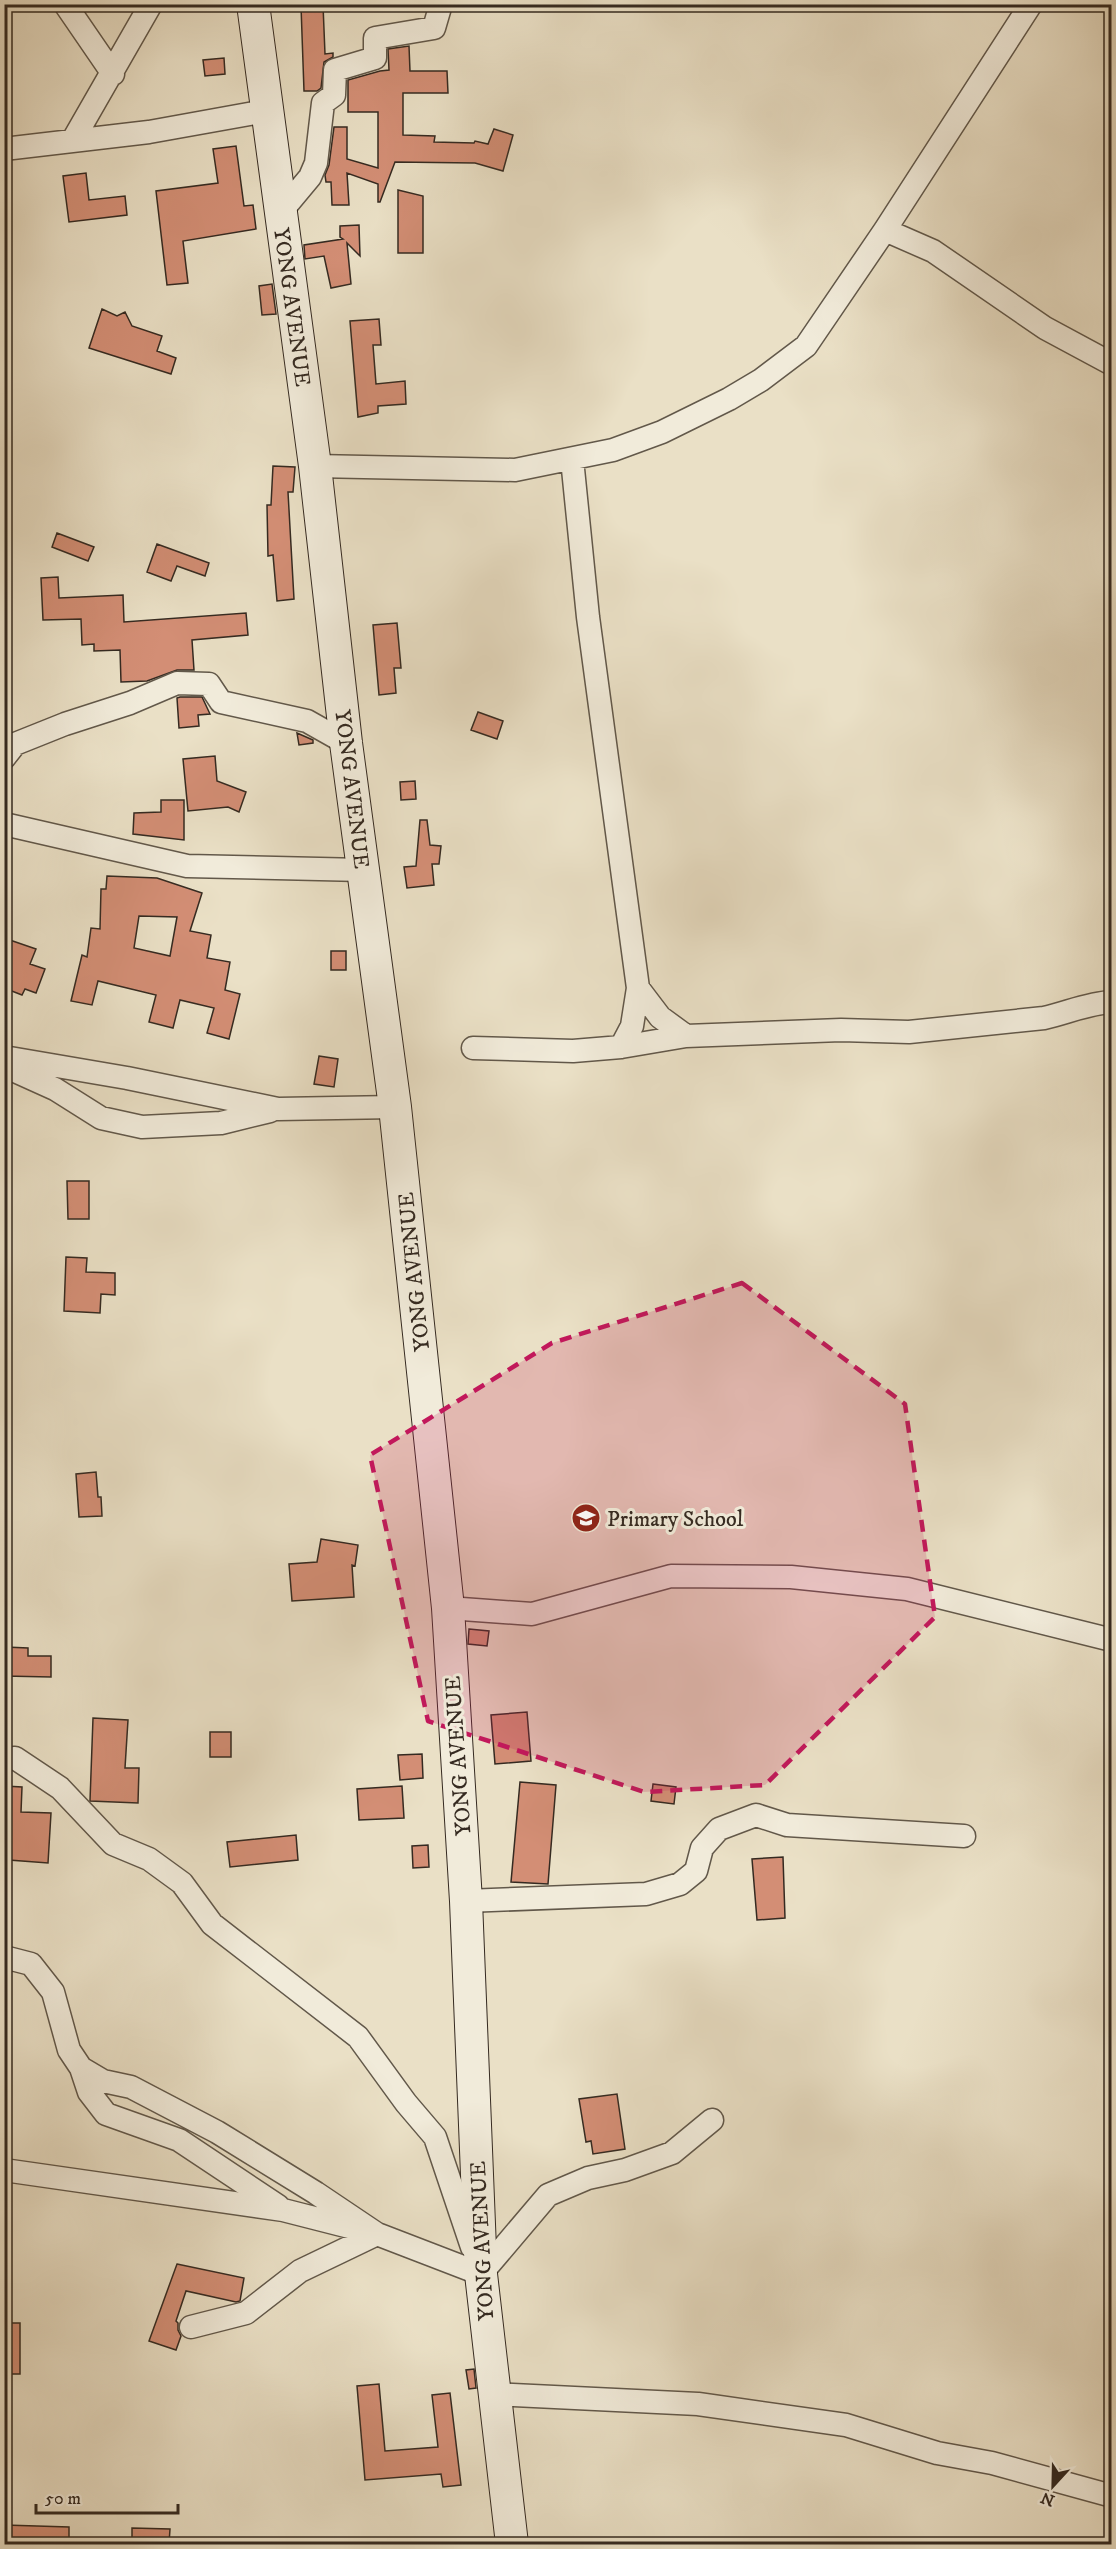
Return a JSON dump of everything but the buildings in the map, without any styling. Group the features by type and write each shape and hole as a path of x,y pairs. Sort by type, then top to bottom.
{"street":[{"path":"65,4 113,74"},
{"path":"73,140 113,74 151,4"},
{"name":"YONG AVENUE","path":"253,4 315,466 346,743 395,1107 448,1608 466,1901 481,2274 512,2544"},
{"path":"280,213 310,177 316,163 323,103 334,95 335,70 375,58 375,38 434,28 441,4"},
{"path":"315,466 515,470 572,459 613,450 662,432 729,399 784,364 806,346 885,230 1031,4"},
{"path":"4,149 149,132 266,111"},
{"path":"885,230 933,251 1045,328 1112,364"},
{"path":"572,459 588,617 638,988 632,1026 621,1047"},
{"path":"4,758 15,744 177,683 209,684 221,702 307,722 346,743"},
{"path":"4,824 187,866 363,870"},
{"path":"638,988 660,1017 686,1036"},
{"path":"473,1048 573,1051 621,1047 686,1036 841,1030 909,1032 1044,1018 1065,1014 1096,1003 1112,1002"},
{"path":"4,1057 127,1078 278,1109 395,1107"},
{"path":"4,1066 55,1089 101,1118 142,1127 221,1123 278,1109"},
{"path":"448,1608 532,1614 671,1576 791,1577 907,1590 1112,1640"},
{"path":"4,1759 15,1758 60,1788 113,1844 149,1858 182,1883 212,1924 358,2037 406,2103 435,2137 481,2274"},
{"path":"466,1901 646,1894 680,1884 696,1871 702,1848 719,1830 756,1815 787,1825 964,1836"},
{"path":"4,1957 31,1964 53,1992 69,2050 81,2068 89,2092 106,2114 179,2140 283,2210"},
{"path":"81,2068 103,2081 131,2086 217,2132 377,2234"},
{"path":"481,2274 548,2195 588,2178 625,2170 672,2153 712,2120"},
{"path":"4,2170 283,2210 377,2234 481,2274"},
{"path":"191,2327 246,2313 300,2271 377,2234"},
{"path":"493,2394 698,2404 846,2425 937,2453 993,2463 1112,2496"}],"highlighted area":[{"path":"742,1283 905,1404 935,1617 765,1785 644,1792 428,1721 370,1455 552,1343"}],"place":[{"name":"Primary School","path":"586,1518"}]}
